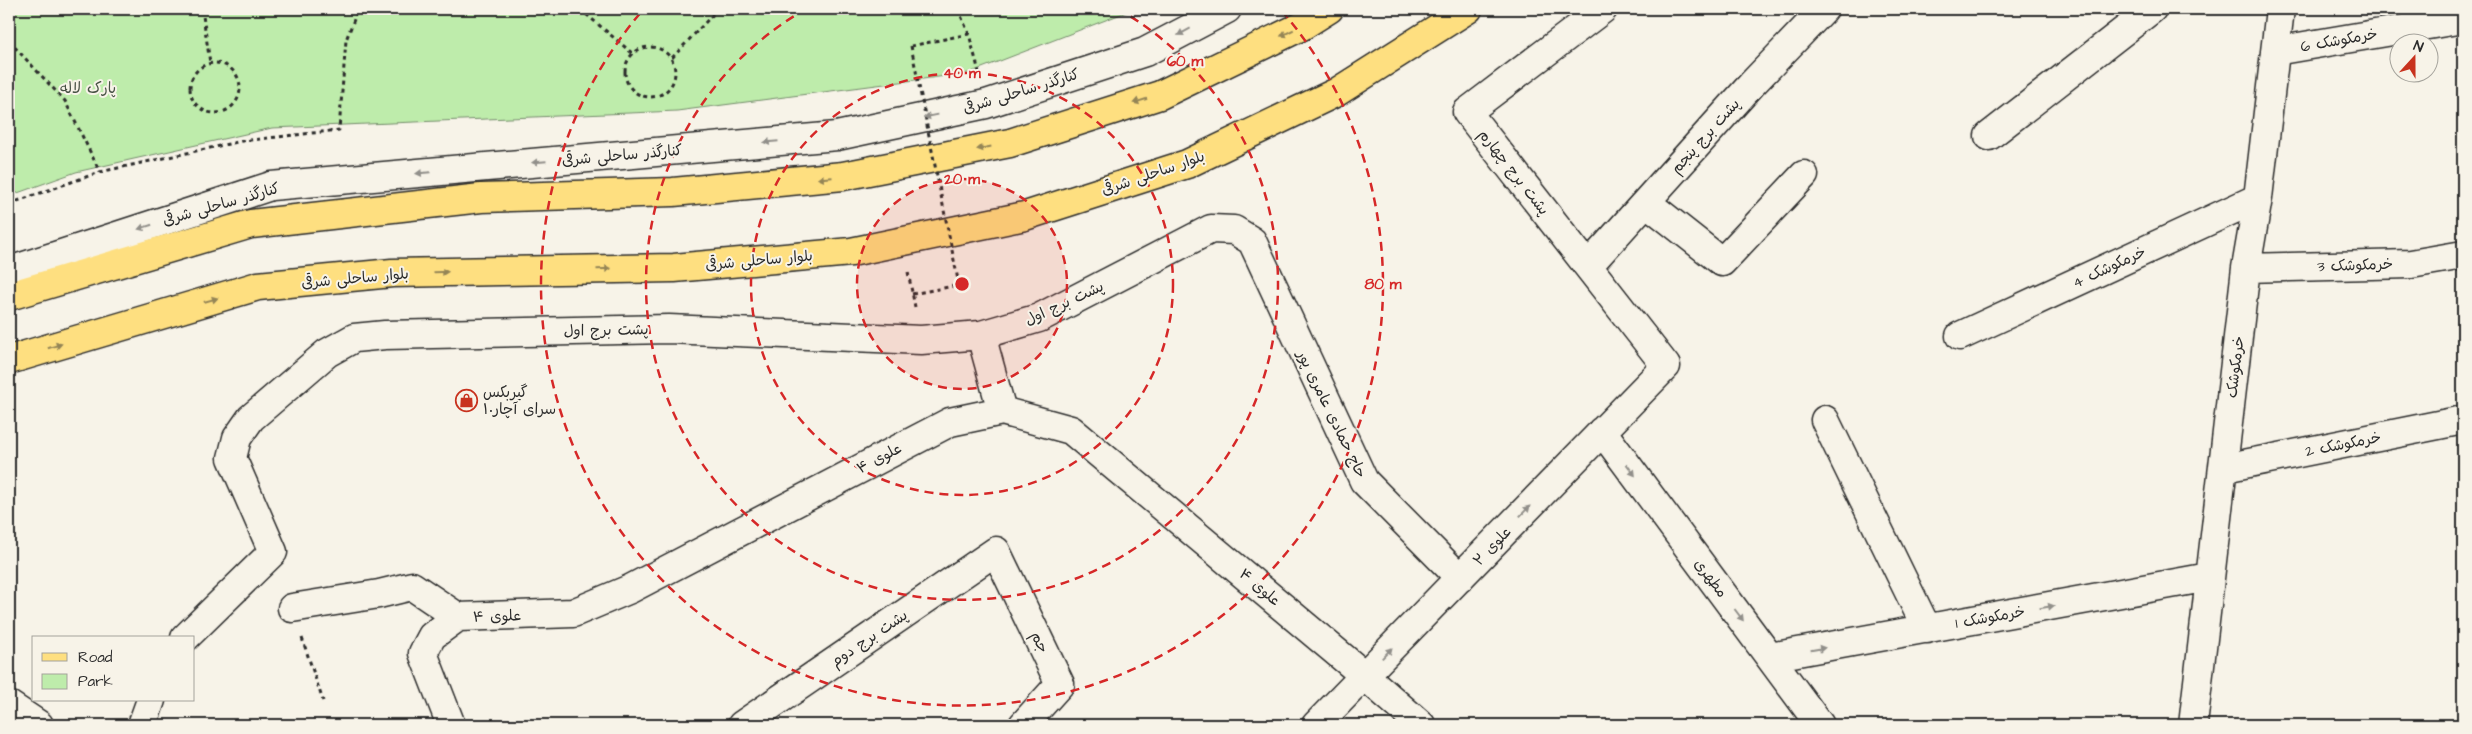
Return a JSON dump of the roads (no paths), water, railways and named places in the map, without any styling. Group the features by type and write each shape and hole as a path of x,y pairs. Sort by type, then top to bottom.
{"main road":[{"path":"9,296 251,224 481,198 673,192 842,176 1010,143 1160,94 1302,26 1329,9"},
{"name":"بلوار ساحلی شرقی","path":"9,360 258,286 392,273 674,268 852,252 1025,216 1188,164 1337,92 1468,9"}],"street":[{"name":"کنارگذر ساحلی شرقی","path":"9,271 271,186 838,136 986,104 1145,52 1227,9"},
{"name":"پشت برج چهارم","path":"1603,9 1467,112 1666,366"},
{"name":"پشت برج پنجم","path":"1588,266 1752,84 1824,9"},
{"path":"1989,136 2152,9"},
{"name":"خرمکوشک","path":"2193,725 2246,268 2258,198 2280,9"},
{"name":"خرمکوشک 6","path":"2275,50 2463,19"},
{"path":"472,168 481,198"},
{"path":"1646,202 1722,262 1804,175"},
{"name":"خرمکوشک 4","path":"1960,336 2258,198"},
{"name":"پشت برج اول","path":"187,636 273,552 232,458 237,438 251,418 320,359 354,338 385,334 669,328 921,340 981,335 1039,318 1211,229 1234,230"},
{"name":"حاج حمادی عامری پور","path":"1234,230 1252,241 1364,481 1460,578"},
{"name":"خرمکوشک 3","path":"2246,268 2411,264 2463,254"},
{"path":"981,335 1002,411"},
{"name":"علوی ۲","path":"1316,725 1666,366"},
{"name":"علوی ۴","path":"451,725 423,653 432,636 458,617 573,613 630,589 950,422 1002,411 1071,430 1421,725"},
{"path":"1824,420 1927,629"},
{"name":"خرمکوشک 2","path":"2224,468 2463,420"},
{"name":"مطهری","path":"1602,431 1820,725"},
{"name":"پشت برج دوم","path":"742,725 996,551"},
{"name":"جم","path":"996,551 1060,684 1023,725"},
{"name":"خرمکوشک 1","path":"1770,657 2210,577"},
{"path":"292,608 379,594 412,586 458,617"},
{"path":"142,725 150,702"},
{"path":"9,705 38,725"}],"place":[{"name":"گیربکس سرای آچار۱۰","path":"467,401"}],"park label":[{"name":"پارک لاله","path":"88,88"}]}
